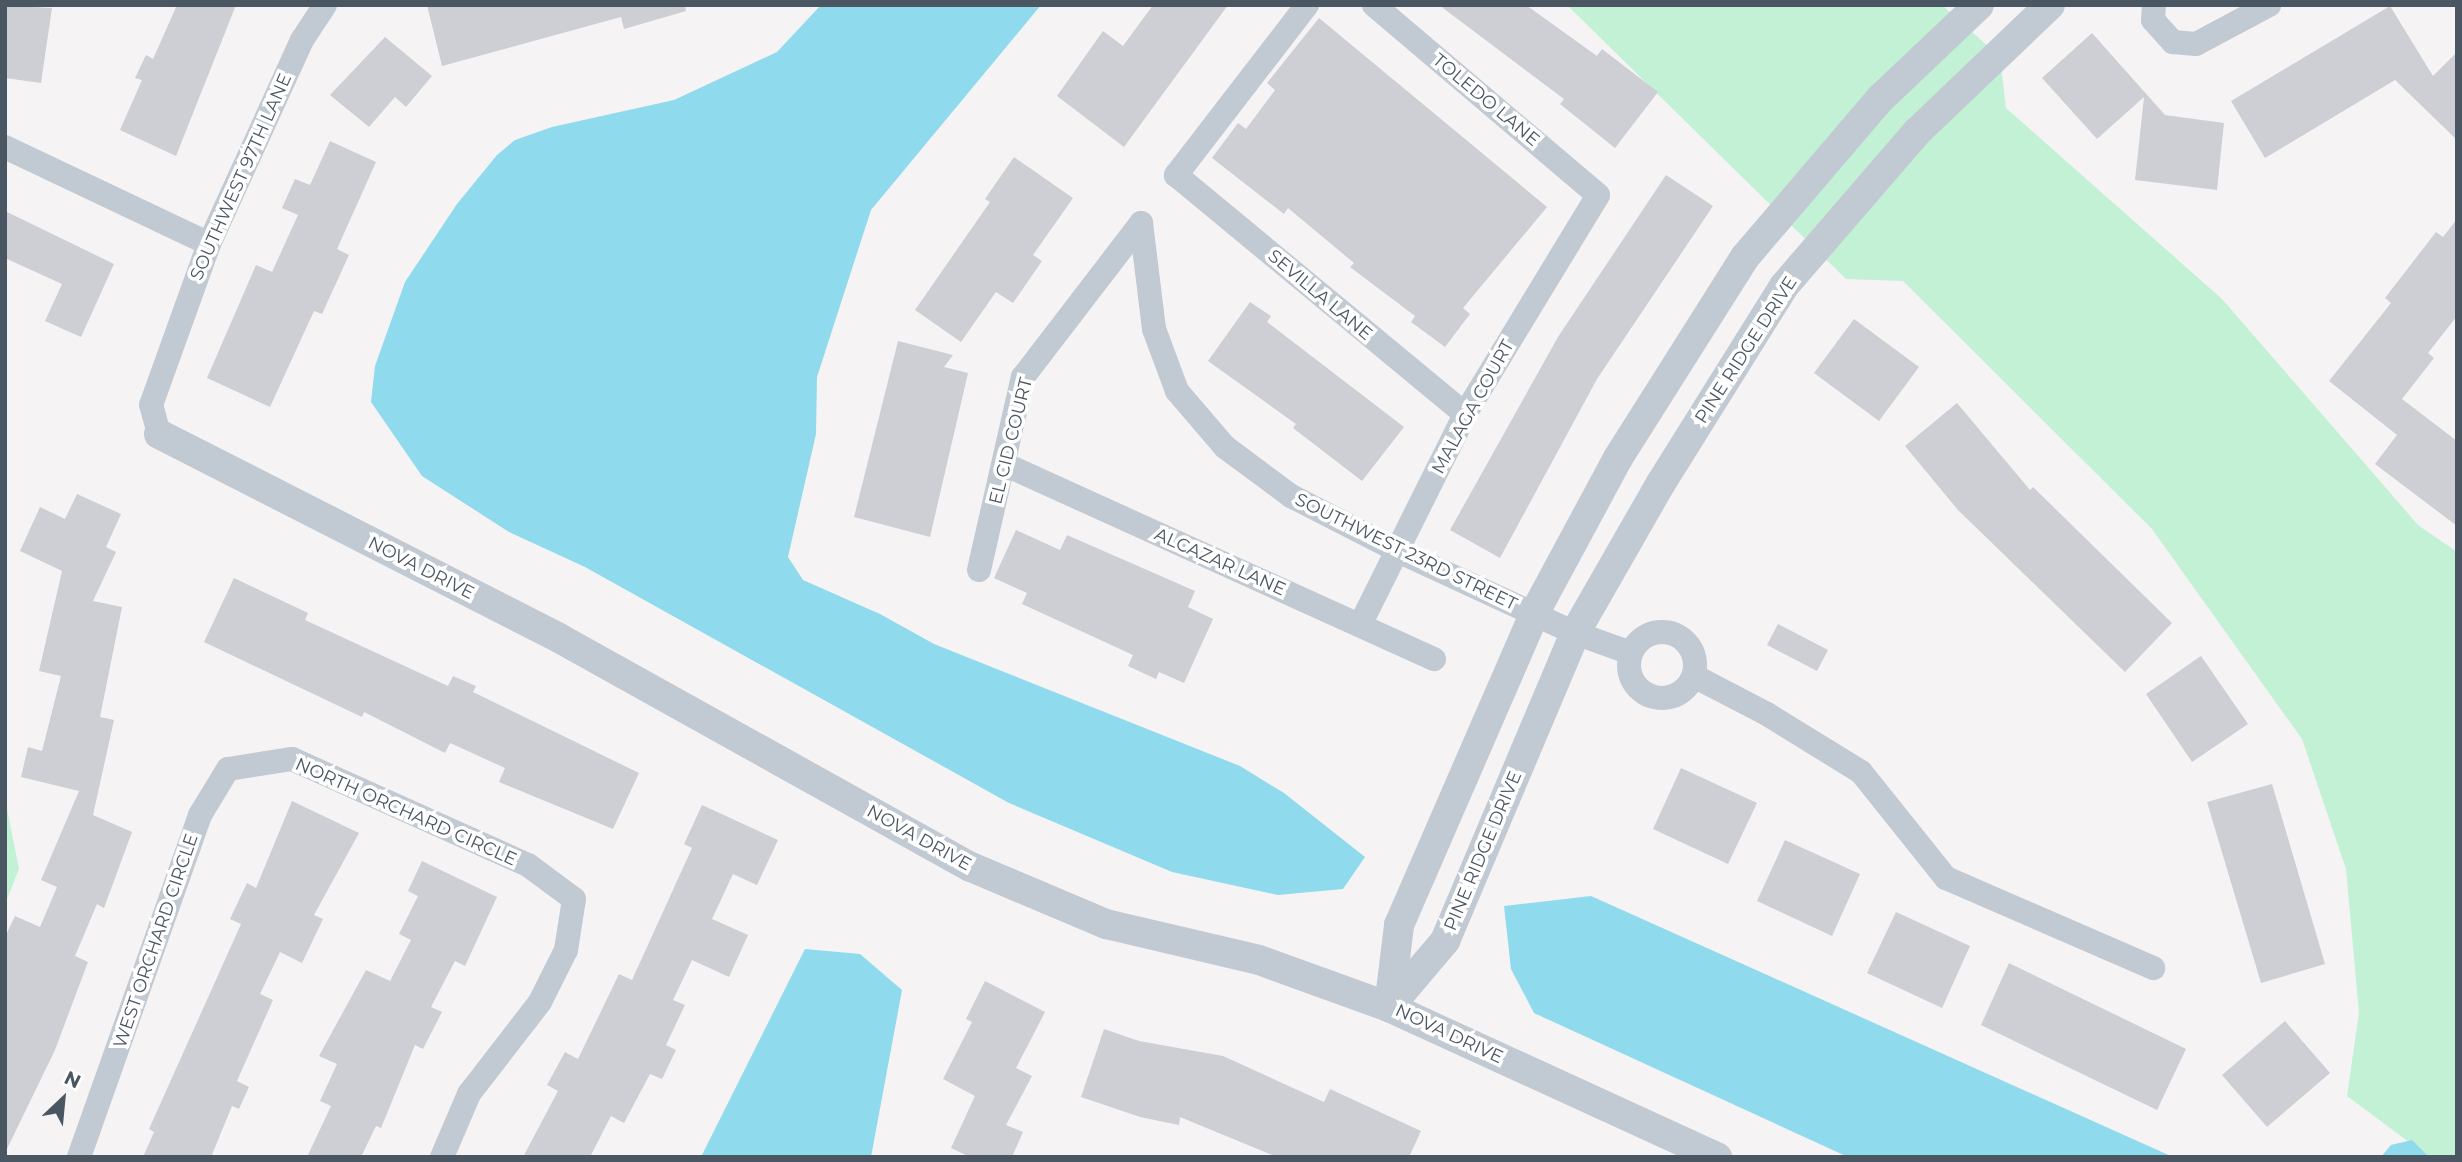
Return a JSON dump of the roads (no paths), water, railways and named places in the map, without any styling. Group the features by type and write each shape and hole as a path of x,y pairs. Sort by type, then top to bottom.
{"street":[{"name":"SOUTHWEST 97TH LANE","path":"159,434 151,405 209,244 302,40 325,5"},
{"name":"SEVILLA LANE","path":"1307,5 1176,176 1465,414"},
{"name":"TOLEDO LANE","path":"1374,5 1598,195"},
{"path":"1390,1007 1399,926 1534,614 1618,458 1745,257 1881,99 1979,5"},
{"name":"PINE RIDGE DRIVE","path":"1390,1007 1445,941 1575,633 1661,483 1784,286 1917,132 2050,5"},
{"path":"2154,5 2153,20 2174,42 2196,44 2269,5"},
{"path":"5,147 209,244"},
{"name":"MALAGA COURT","path":"1360,625 1465,414 1598,195"},
{"name":"SOUTHWEST 23RD STREET","path":"1141,223 1154,329 1177,391 1226,447 1291,496 1396,550 1575,633 1631,653"},
{"name":"EL CID COURT","path":"979,570 1006,465 1023,377 1141,223"},
{"name":"NOVA DRIVE","path":"159,434 559,638 971,867 1106,923 1259,960 1390,1007 1717,1157"},
{"name":"ALCAZAR LANE","path":"1006,465 1434,659"},
{"path":"1652,633 1672,633 1693,653 1694,676 1678,694 1656,697 1637,686 1631,676 1631,653 1652,633"},
{"path":"1694,676 1767,714 1861,772 1946,878 2153,968"},
{"name":"NORTH ORCHARD CIRCLE","path":"228,769 292,760 528,865 574,899 566,950 540,1002 469,1094 442,1157"},
{"name":"WEST ORCHARD CIRCLE","path":"79,1157 200,815 228,769"}],"water":[{"path":"821,5 1041,5 871,210 817,377 816,434 788,557 803,580 880,614 934,644 1240,766 1284,793 1365,857 1343,889 1278,895 1172,872 1009,803 585,567 509,532 422,476 371,402 375,366 405,282 457,204 497,155 515,140 552,127 674,100 777,52"},
{"path":"1591,896 2173,1157 1848,1157 1534,1013 1511,969 1504,906"},
{"path":"805,949 860,954 902,990 871,1157 701,1157"},
{"path":"2412,1140 2429,1157 2381,1157 2391,1145"}]}
